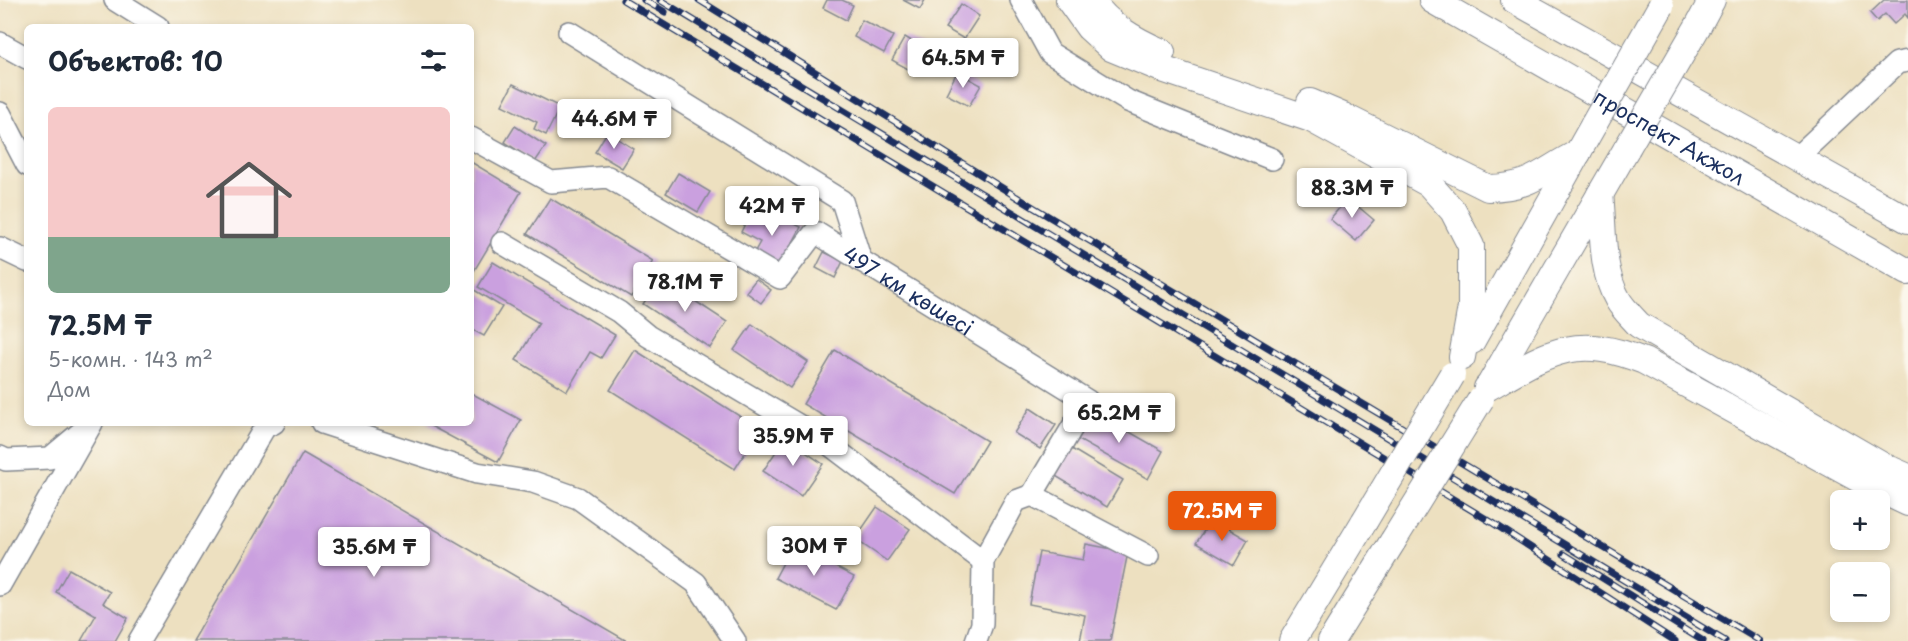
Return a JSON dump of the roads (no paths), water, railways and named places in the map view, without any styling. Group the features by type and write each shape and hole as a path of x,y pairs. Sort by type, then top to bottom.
{"main road":[{"path":"1069,0 1089,28 1111,48 1162,69 1311,119 1429,184 1453,211 1471,246 1471,299 1457,366"},
{"path":"1090,0 1101,15 1139,42 1179,60 1314,103 1488,188 1512,188 1531,182 1578,153"},
{"name":"проспект Акжол","path":"1432,0 1908,272"},
{"name":"проспект Акжол","path":"1514,0 1908,220"},
{"path":"1331,641 1484,394 1712,0"},
{"path":"1292,641 1457,366 1663,3"},
{"path":"1600,194 1604,252 1610,280 1618,301 1639,325 1883,466 1908,477"},
{"path":"1484,394 1524,367 1567,348 1613,350 1644,361 1868,484 1908,503"}],"street":[{"path":"115,0 153,24"},
{"path":"1021,0 1050,53 1128,101 1272,159"},
{"path":"569,32 842,201 861,261"},
{"path":"0,43 24,56"},
{"path":"1796,158 1897,63 1908,61"},
{"path":"0,113 24,159"},
{"name":"497 км көшесі","path":"474,140 551,182 608,177 780,278 815,232 1088,401 1032,495 1016,501 983,561"},
{"path":"502,243 619,312 648,336 822,439 983,561 982,624 976,641"},
{"path":"0,248 24,260"},
{"path":"0,456 6,460 50,458 89,426"},
{"path":"0,585 90,426"},
{"path":"139,641 264,428 268,426"},
{"path":"331,426 477,473 533,482 578,498 696,583 735,641"},
{"path":"1032,495 1148,556"}],"railway":[{"path":"623,0 1493,523 1675,641"},
{"path":"644,0 665,12"},
{"path":"660,0 1725,641"},
{"path":"699,0 1033,207 1760,641"},
{"path":"1564,554 1703,641"}]}
